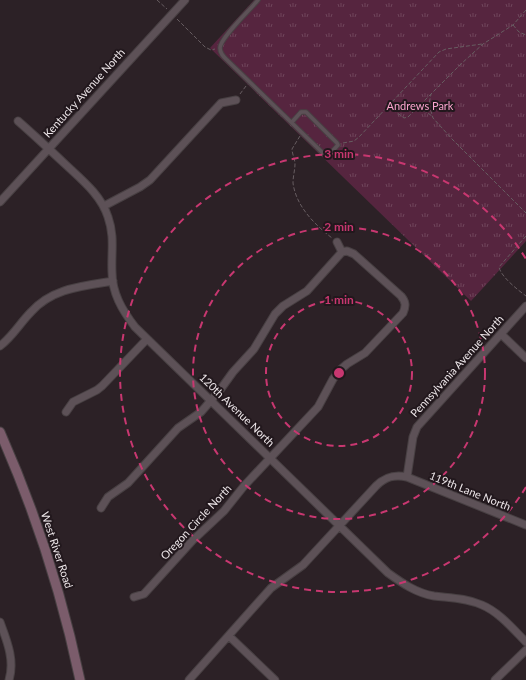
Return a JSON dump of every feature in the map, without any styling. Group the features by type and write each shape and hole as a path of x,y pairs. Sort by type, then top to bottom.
{"main road":[{"name":"West River Road","path":"0,432 33,513 48,558 65,616 80,680"}],"street":[{"name":"Kentucky Avenue North","path":"0,202 185,0"},
{"path":"104,206 150,180 220,103 236,100"},
{"name":"120th Avenue North","path":"18,121 49,148 90,188 104,206 113,238 112,266 113,281 117,298 127,317 147,339 398,581 433,596 471,601 483,605 499,616 526,642"},
{"path":"100,508 108,497 128,483 178,428 195,417 211,401 233,372 254,349 275,314 283,306 306,291 342,252 337,242"},
{"name":"Oregon Circle North","path":"134,597 144,594 193,540 224,511 244,486 318,407 333,379 340,370 365,353 403,313 406,307 401,296 354,254 346,251 342,252"},
{"path":"0,346 11,338 29,313 45,298 63,290 113,281"},
{"name":"Pennsylvania Avenue North","path":"407,476 413,437 417,427 526,306"},
{"path":"501,334 526,358"},
{"path":"66,412 73,402 102,386 147,339"},
{"path":"189,680 271,588 303,565 380,482 396,475 407,476"},
{"name":"119th Lane North","path":"407,476 526,525"},
{"path":"0,622 11,655 9,680"},
{"path":"229,636 276,680"},
{"path":"495,680 526,650"}],"lane":[{"path":"258,0 224,38 220,49 223,56 327,157 338,144 306,112 301,112 292,122"}],"path":[{"path":"157,0 168,11"},
{"path":"388,106 404,118 408,116 483,44 513,25 526,10"},
{"path":"176,18 208,49 220,49"},
{"path":"513,25 519,32 526,35"},
{"path":"338,144 354,141 439,52 483,44"},
{"path":"236,100 250,82"},
{"path":"431,94 429,108 433,118"},
{"path":"415,110 423,110 433,118 526,213"},
{"path":"303,133 297,139 292,149 295,163 293,183 296,196 305,212 337,242"},
{"path":"526,236 499,267 499,270 503,276 526,296"}],"green space":[{"name":"Andrews Park","path":"254,0 526,0 526,241 471,301 210,48"}]}
